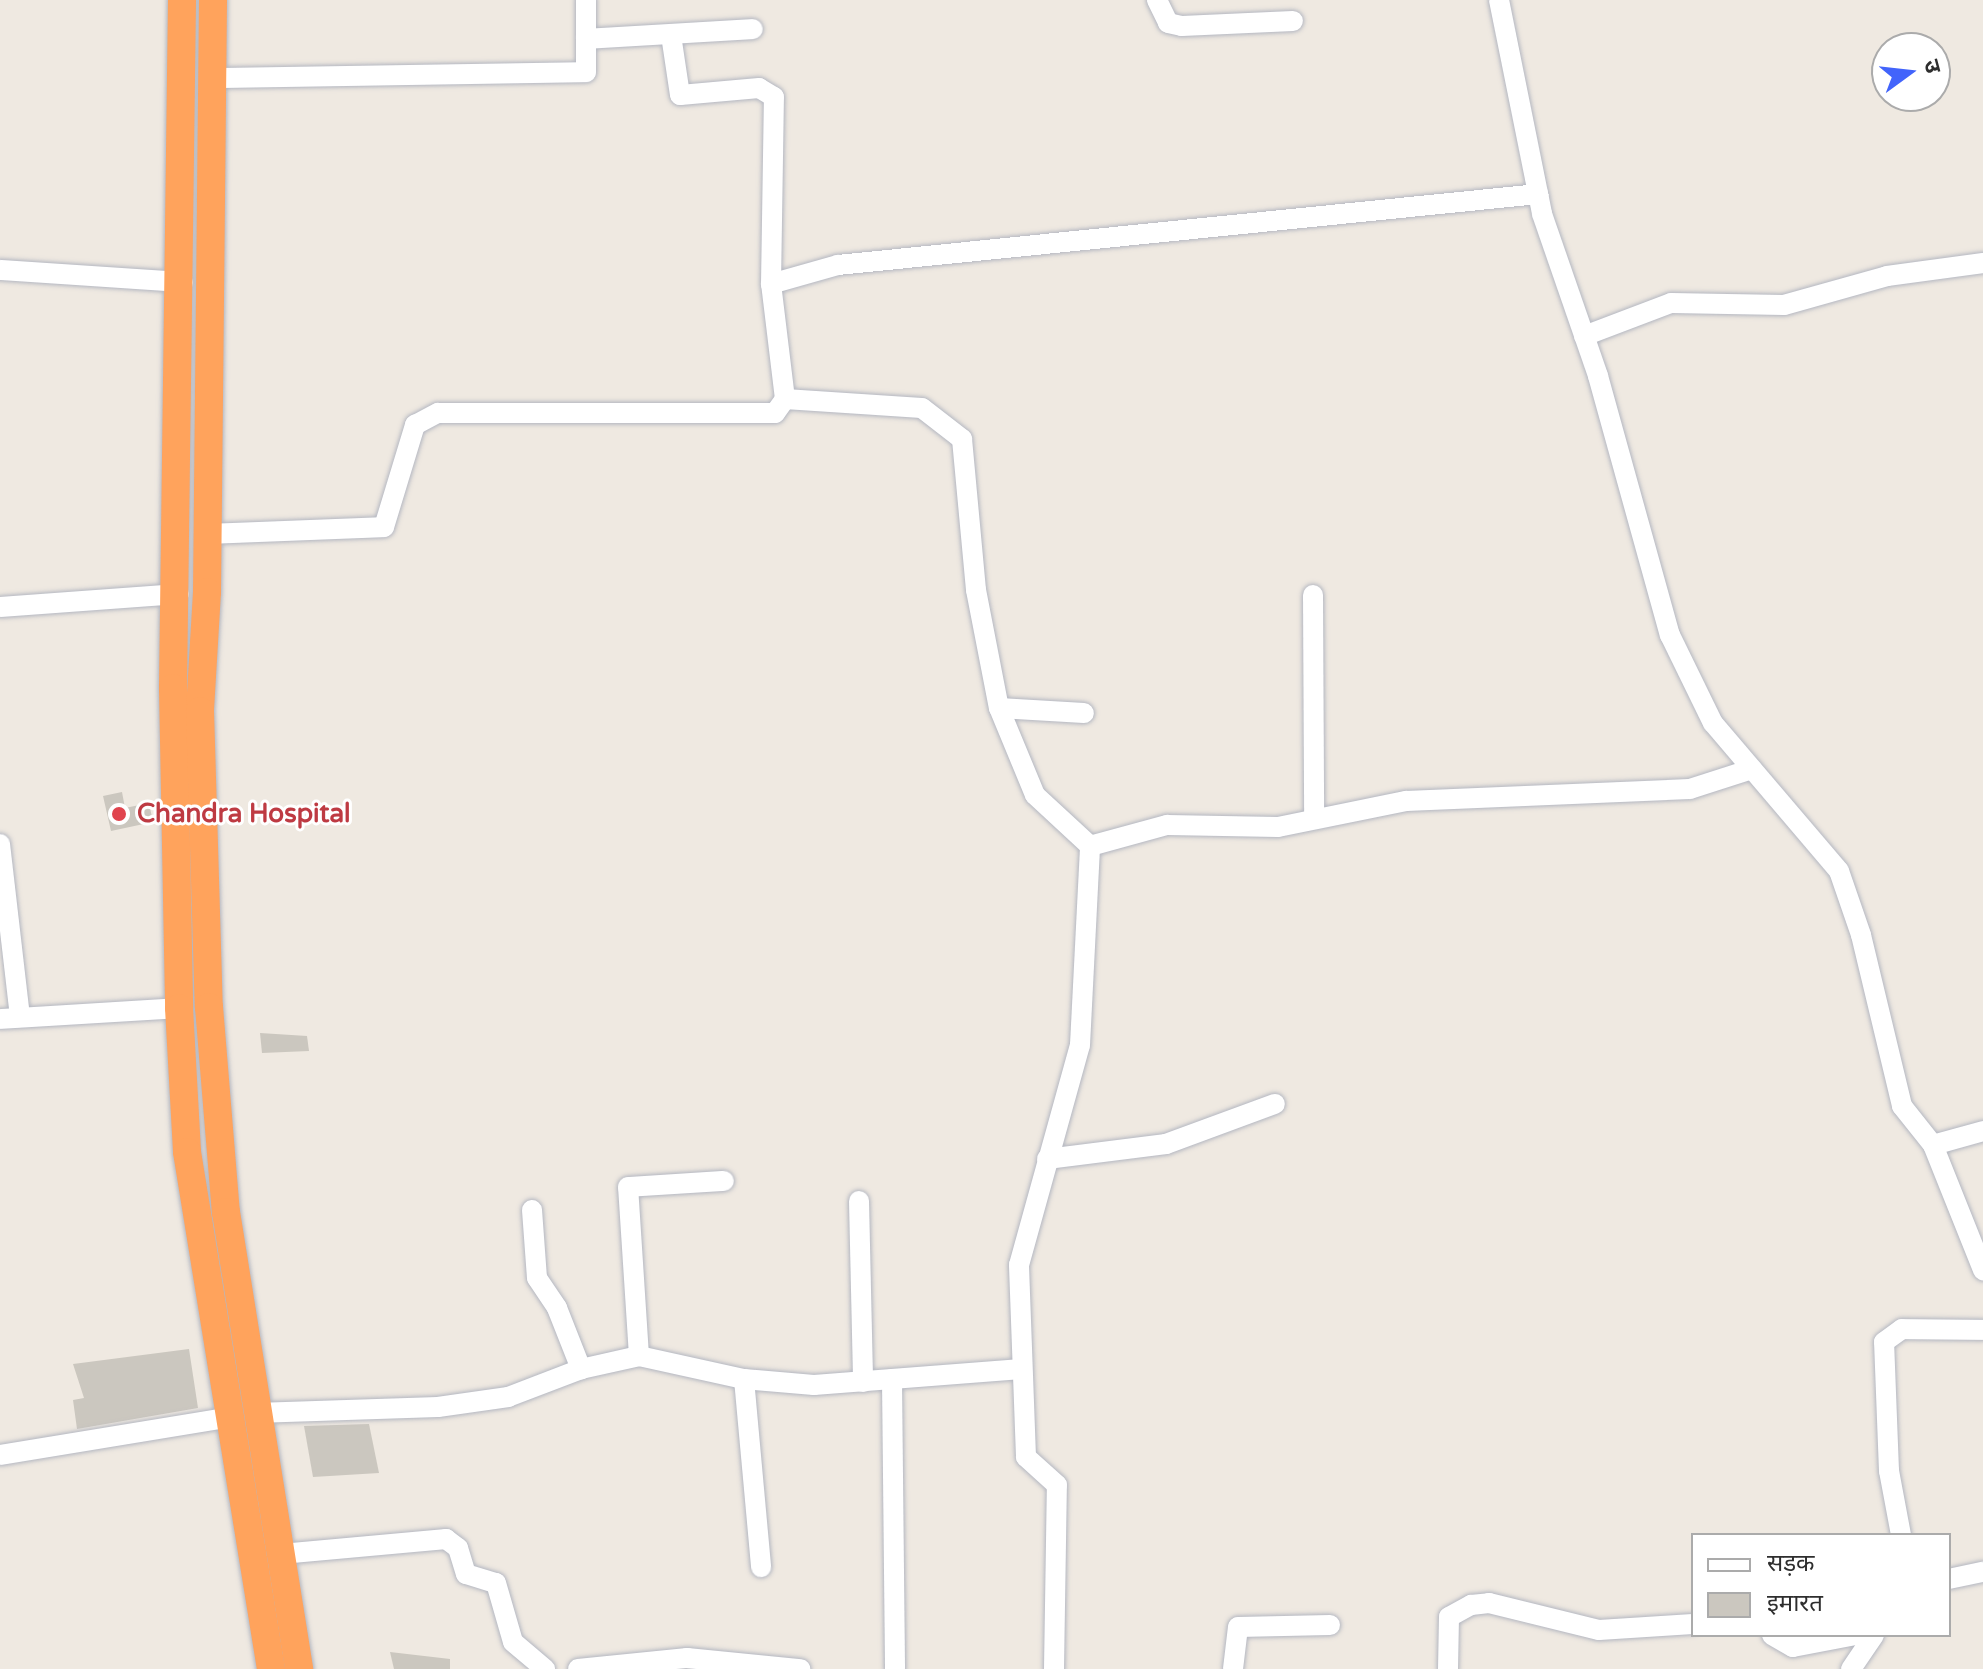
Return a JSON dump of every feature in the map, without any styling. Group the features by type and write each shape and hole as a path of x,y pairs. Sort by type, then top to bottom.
{"highway":[{"path":"182,0 183,282 179,594 173,688 179,1008 187,1152 227,1418 271,1669"},
{"path":"213,0 216,78 200,711 209,1007 226,1212 255,1413 299,1669"}],"street":[{"path":"216,78 586,72 586,0"},
{"path":"1157,0 1168,23 1182,26 1293,21"},
{"path":"1499,0 1538,194 1584,336 1670,635 1713,723 1839,871 1902,1106 1933,1145 1983,1270"},
{"path":"586,39 753,29"},
{"path":"204,534 384,527 415,425 438,413 743,417 775,413 785,399 771,284 774,97 759,88 680,95 671,35"},
{"path":"771,284 838,265 1538,194"},
{"path":"1584,336 1671,303 1784,305 1887,276 1983,263"},
{"path":"0,270 183,282"},
{"path":"785,399 922,408 962,439 976,590 999,708 1035,795 1090,846"},
{"path":"0,607 179,594"},
{"path":"1313,595 1314,819"},
{"path":"999,708 1084,713"},
{"path":"1090,846 1167,825 1278,827 1406,801 1690,789 1752,769"},
{"path":"0,844 10,1018 179,1008"},
{"path":"1054,1669 1057,1485 1026,1457 1019,1265 1080,1045 1090,846"},
{"path":"1047,1159 1166,1144 1275,1104"},
{"path":"1933,1145 1983,1131"},
{"path":"639,1356 628,1187 724,1181"},
{"path":"859,1201 863,1382"},
{"path":"532,1210 537,1278 557,1308 581,1369"},
{"path":"1901,1533 1889,1471 1884,1342 1902,1329 1983,1330"},
{"path":"255,1413 438,1407 508,1397 581,1369 639,1356 744,1379 863,1382 1021,1369"},
{"path":"744,1379 761,1567"},
{"path":"892,1379 895,1669"},
{"path":"0,1455 227,1418"},
{"path":"281,1554 446,1539 458,1548 466,1574 496,1583 513,1642 545,1669"},
{"path":"1951,1579 1983,1572"},
{"path":"1448,1669 1449,1617 1471,1605 1489,1603 1599,1630 1691,1624"},
{"path":"1233,1669 1238,1627 1330,1625"},
{"path":"1776,1637 1793,1647 1846,1637"},
{"path":"1851,1669 1873,1637"},
{"path":"578,1669 709,1664 800,1669"}],"building":[{"path":"122,792 125,808 149,803 153,822 111,831 103,796"},
{"path":"260,1033 307,1036 309,1051 262,1053"},
{"path":"189,1349 198,1408 77,1429 73,1400 84,1398 73,1364"},
{"path":"369,1424 379,1473 313,1477 304,1426"},
{"path":"390,1652 450,1659 450,1669 394,1669"}],"place":[{"name":"Chandra Hospital","path":"119,814"}]}
